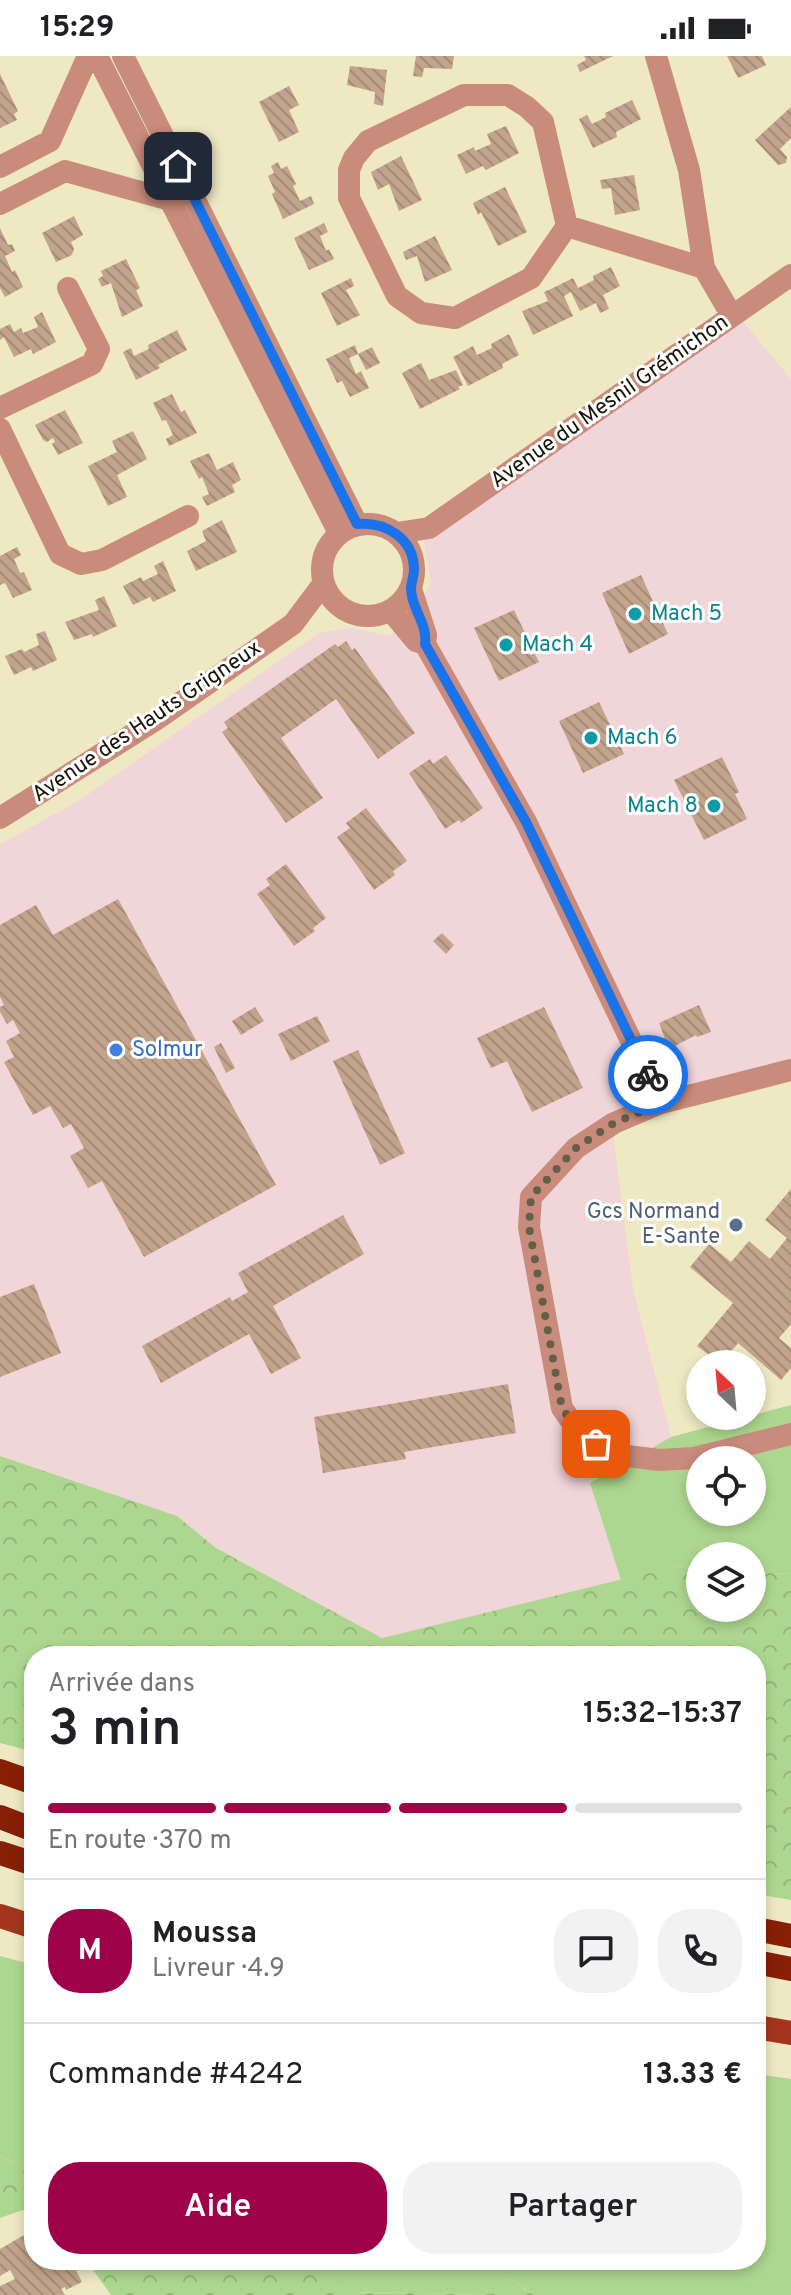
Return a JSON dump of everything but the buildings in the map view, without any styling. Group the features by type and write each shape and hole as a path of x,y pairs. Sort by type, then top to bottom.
{"highway":[{"path":"0,1771 24,1779"},
{"path":"0,1817 24,1826"},
{"path":"0,1853 24,1861"},
{"path":"766,1931 791,1936"},
{"path":"766,1964 791,1969"}],"main road":[{"path":"0,1916 24,1924"},
{"path":"766,2029 791,2033"}],"street":[{"path":"0,167 50,141 88,56"},
{"path":"97,56 180,195 348,528"},
{"path":"123,56 180,195"},
{"path":"656,56 689,170 704,268 732,316"},
{"path":"464,95 508,95 543,122 567,226 531,278 455,318 421,313 397,296 349,198 349,170 368,141 464,95"},
{"path":"50,141 65,171"},
{"path":"0,204 65,171 180,195"},
{"path":"567,226 704,268"},
{"name":"Avenue du Mesnil Grémichon","path":"397,533 429,528 791,275"},
{"path":"0,408 92,364 99,349 68,288"},
{"path":"0,429 60,554 81,564 102,560 188,516"},
{"path":"382,526 397,533 414,560 415,574 404,600 391,611 361,617 336,604 323,584 321,568 328,545 348,528 382,526"},
{"name":"Avenue du Mesnil Grémichon","path":"414,560 429,528"},
{"name":"Avenue des Hauts Grigneux","path":"0,818 157,719 293,624 323,584"},
{"path":"411,589 426,635 425,644 526,822 661,1103"},
{"path":"391,611 416,641 425,644"},
{"name":"Avenue des Hauts Grigneux","path":"293,624 326,615 349,613"},
{"path":"791,1070 661,1103 614,1123 576,1148 531,1197 529,1227 562,1408 580,1434 612,1454 659,1460 694,1458 791,1434"}],"shaded area":[{"path":"734,311 791,379 791,1061 611,1119 633,1289 671,1437 590,1483 621,1580 382,1638 216,1548 177,1516 0,1456 0,844 77,802 319,633 352,628 388,636 410,625 431,583 421,523"}],"green space":[{"path":"791,1405 791,1574 766,1573 766,1542 686,1542 686,1567 676,1566 621,1580 590,1483 671,1437 697,1430 766,1430 766,1412"},
{"path":"0,1456 177,1516 216,1548 382,1638 676,1566 686,1567 686,1622 766,1622 766,1573 791,1574 791,1900 766,1896 766,1646 24,1646 24,1749 0,1743"},
{"path":"0,1956 24,1962 24,2167 0,2156"},
{"path":"766,2075 791,2079 791,2295 534,2295 509,2278 492,2294 343,2292 342,2270 766,2270"},
{"path":"0,2156 24,2167 24,2210 0,2218"},
{"path":"93,2270 343,2270 344,2292 491,2294 509,2278 534,2295 111,2295"}],"way so far":[{"path":"596,1444 580,1434 562,1408 529,1227 531,1197 576,1148 614,1123 661,1103 648,1075"}],"place":[{"name":"Mach 5","path":"635,614"},
{"name":"Mach 4","path":"506,645"},
{"name":"Mach 6","path":"591,738"},
{"name":"Mach 8","path":"714,806"},
{"name":"Solmur","path":"116,1050"},
{"name":"Gcs Normand E-Sante","path":"736,1225"}],"route":[{"path":"178,166 357,524 382,526 397,533 407,545 414,560 415,574 411,589 426,635 425,644 526,822 648,1075"}]}
